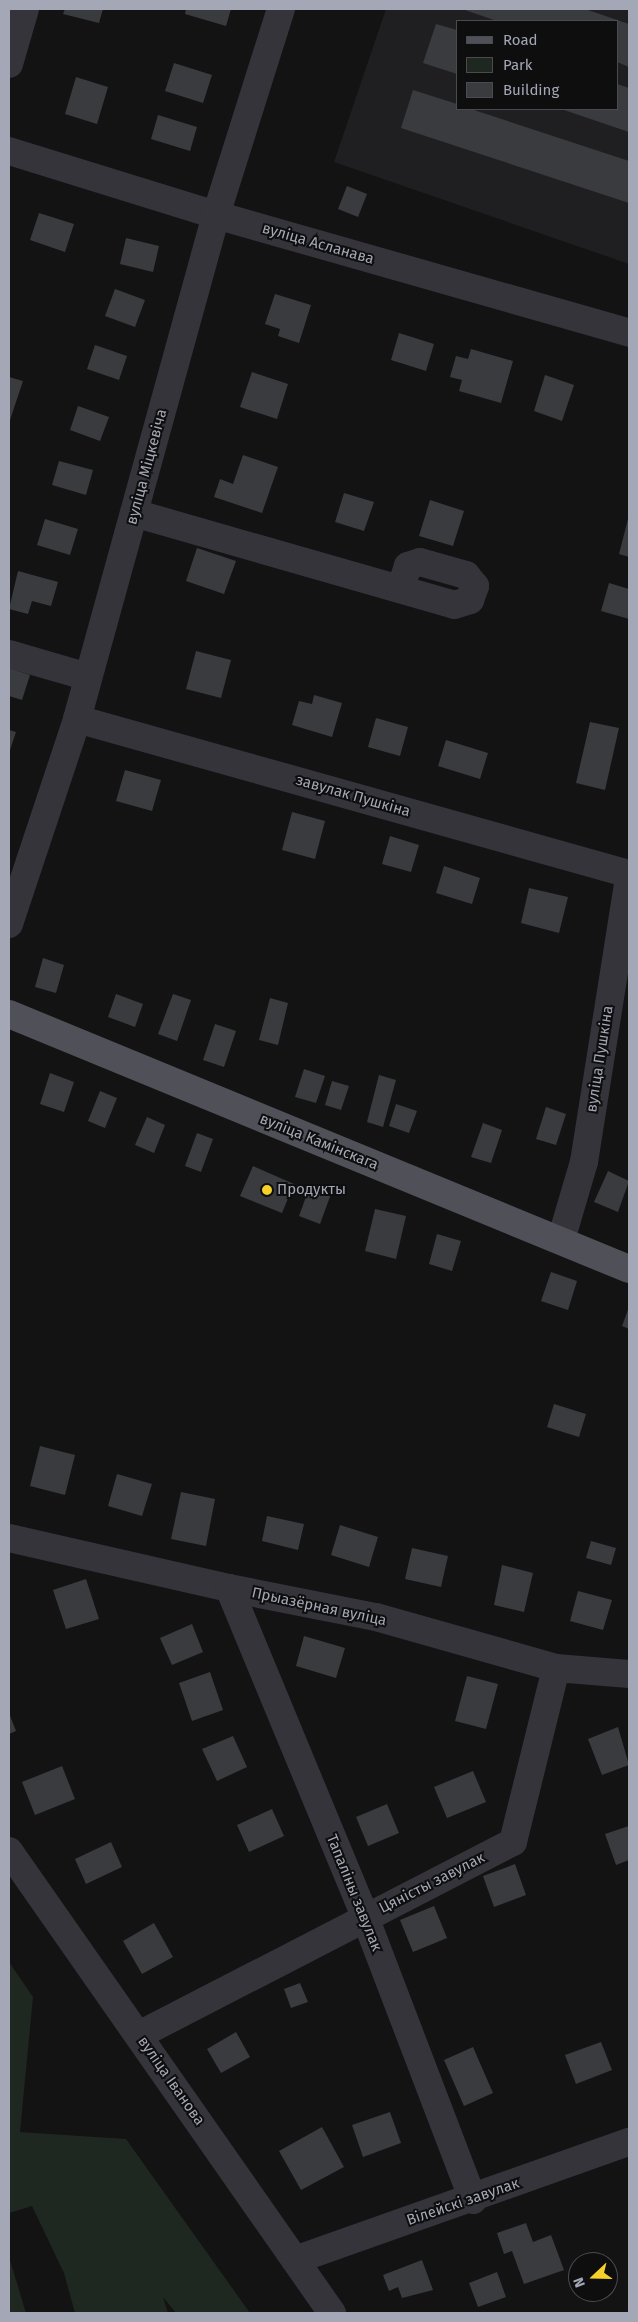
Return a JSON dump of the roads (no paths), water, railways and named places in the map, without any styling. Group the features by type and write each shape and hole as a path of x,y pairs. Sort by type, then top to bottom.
{"main road":[{"name":"вуліца Камінскага","path":"9,1014 629,1269"}],"street":[{"path":"9,64 25,9"},
{"name":"вуліца Міцкевіча","path":"9,924 77,719 216,215 281,9"},
{"name":"вуліца Асланава","path":"9,151 216,215 629,333"},
{"path":"134,513 400,590"},
{"path":"9,654 88,677"},
{"name":"завулак Пушкіна","path":"77,719 629,875"},
{"name":"вуліца Пушкіна","path":"561,1240 584,1162 626,916 629,875"},
{"name":"Прыазёрная вуліца","path":"9,1538 229,1588 376,1617 556,1668 629,1674"},
{"name":"Тапаліны завулак","path":"229,1588 365,1917 473,2200"},
{"name":"Цяністы завулак","path":"139,2035 513,1842 556,1668"},
{"name":"вуліца Іванова","path":"9,1851 332,2313"},
{"name":"Вілейскі завулак","path":"295,2260 473,2200 629,2142"}],"place":[{"name":"Продукты","path":"267,1190"}]}
